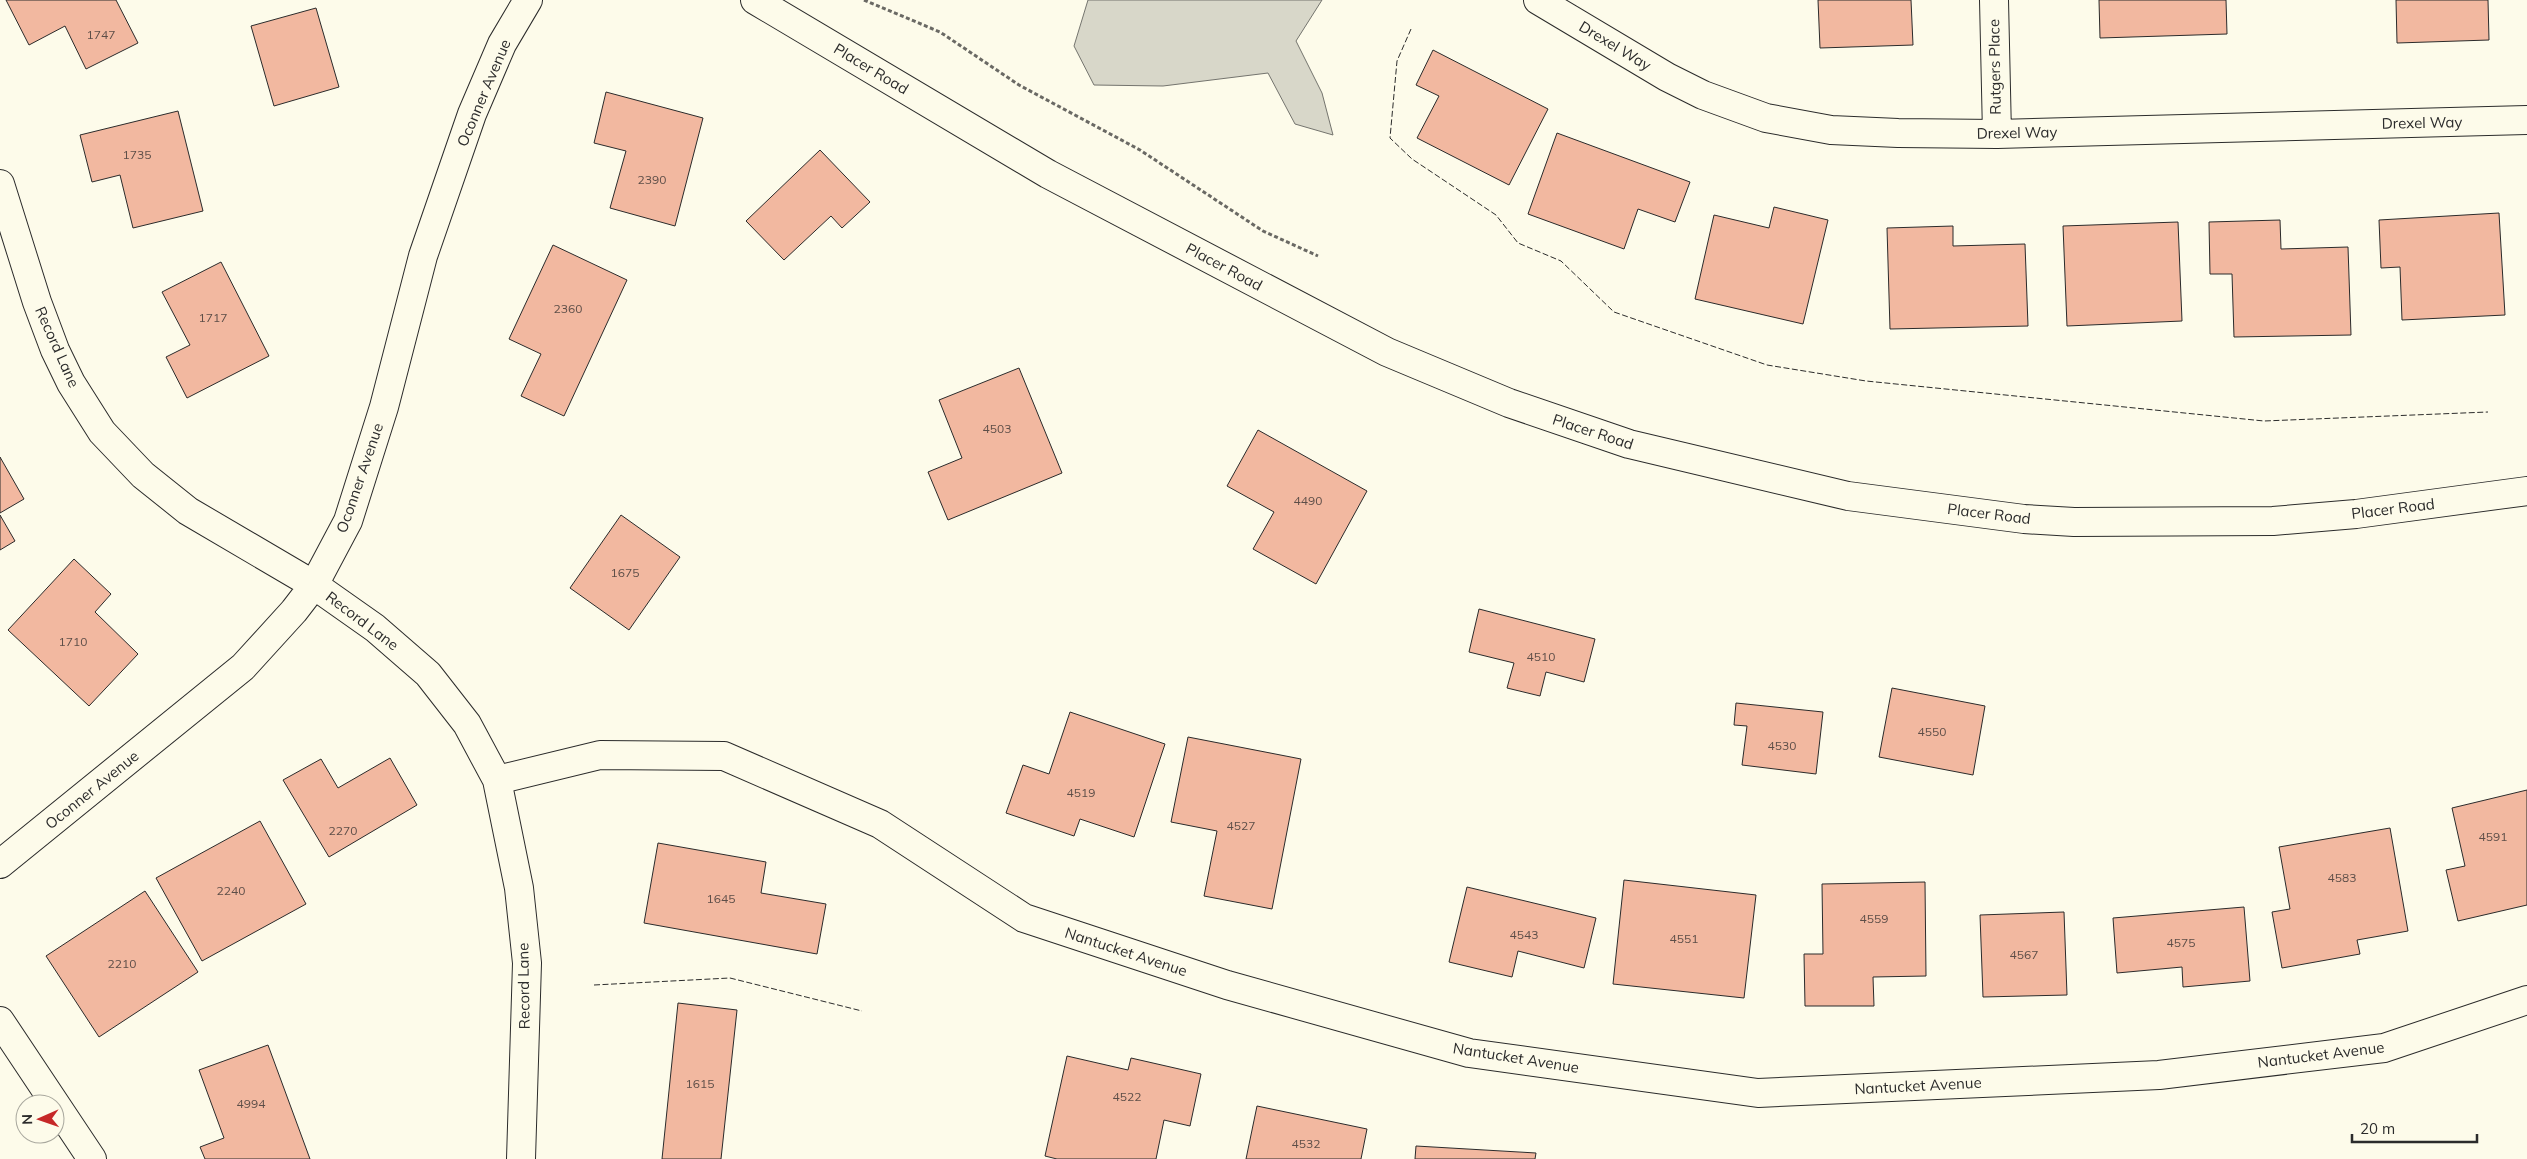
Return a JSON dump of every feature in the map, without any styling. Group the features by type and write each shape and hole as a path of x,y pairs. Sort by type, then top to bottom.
{"street":[{"name":"Oconner Avenue","path":"0,864 243,667 294,611 314,585 348,521 384,407 423,256 472,114 502,44 528,0"},
{"name":"Placer Road","path":"755,0 1048,174 1387,352 1509,403 1629,444 1848,496 2024,519 2074,522 2273,521 2356,514 2527,491"},
{"name":"Drexel Way","path":"1538,0 1667,77 1703,95 1766,118 1831,130 1997,134 2527,120"},
{"name":"Rutgers Place","path":"1994,0 1997,134"},
{"name":"Record Lane","path":"0,184 37,302 55,350 71,383 102,432 143,475 188,511 314,585 375,628 428,674 467,724 497,780 519,888 527,963 521,1159"},
{"name":"Nantucket Avenue","path":"497,780 600,755 724,756 880,824 1024,918 1227,985 1468,1053 1758,1093 2159,1075 2384,1048 2527,1000"},
{"path":"0,1021 92,1159"}],"path":[{"path":"864,0 940,32 1019,85 1140,150 1263,232 1318,256"}],"shaded area":[{"path":"1088,0 1322,0 1296,41 1322,93 1333,135 1295,124 1268,73 1163,86 1094,85 1074,46"}],"building":[{"path":"6,0 116,0 138,43 86,69 65,26 29,45"},
{"path":"1818,0 1911,0 1913,45 1820,48"},
{"path":"2099,0 2226,0 2227,34 2100,38"},
{"path":"2396,0 2488,0 2489,40 2397,43"},
{"path":"316,8 339,87 274,106 251,26"},
{"path":"1433,50 1548,109 1509,185 1417,138 1439,96 1416,85"},
{"path":"606,92 703,118 675,226 610,208 626,151 594,143"},
{"path":"178,111 203,211 133,228 120,175 92,182 80,135"},
{"path":"1557,133 1690,182 1675,222 1638,209 1624,249 1528,214"},
{"path":"820,150 870,202 842,228 831,216 784,260 746,221"},
{"path":"1774,207 1828,220 1803,324 1695,299 1714,215 1769,228"},
{"path":"2499,213 2505,315 2402,320 2400,267 2381,268 2379,220"},
{"path":"2280,220 2281,249 2348,247 2351,335 2234,337 2232,274 2210,274 2209,222"},
{"path":"2178,222 2182,321 2067,326 2063,226"},
{"path":"1953,226 1953,246 2025,244 2028,326 1890,329 1887,228"},
{"path":"553,245 627,280 564,416 521,396 541,354 509,339"},
{"path":"221,262 269,356 187,398 166,357 190,345 162,292"},
{"path":"1019,368 1062,473 948,520 928,472 962,458 939,400"},
{"path":"1258,430 1367,491 1316,584 1253,549 1274,512 1227,486"},
{"path":"0,457 24,499 0,513"},
{"path":"0,515 15,541 0,550"},
{"path":"621,515 680,557 629,630 570,588"},
{"path":"74,559 111,594 95,612 138,654 89,706 8,630"},
{"path":"1479,609 1595,639 1584,682 1546,672 1540,696 1507,688 1514,663 1469,652"},
{"path":"1892,688 1985,706 1973,775 1879,757"},
{"path":"1736,703 1823,712 1816,774 1742,765 1747,726 1734,725"},
{"path":"1070,712 1165,744 1134,837 1080,819 1074,836 1006,813 1023,765 1049,774"},
{"path":"1188,737 1301,759 1272,909 1204,896 1217,831 1171,822"},
{"path":"390,758 417,805 329,857 283,780 321,759 338,788"},
{"path":"2527,790 2527,905 2458,921 2446,870 2465,866 2452,808"},
{"path":"260,821 306,904 202,961 156,878"},
{"path":"2390,828 2408,931 2357,940 2360,954 2282,968 2272,912 2290,909 2279,847"},
{"path":"658,843 766,862 761,893 826,904 817,954 644,923"},
{"path":"1624,880 1756,895 1744,998 1613,984"},
{"path":"1925,882 1926,976 1873,977 1874,1006 1805,1006 1804,954 1823,954 1822,884"},
{"path":"1467,887 1596,918 1584,968 1518,951 1512,977 1449,962"},
{"path":"145,891 198,972 99,1037 46,956"},
{"path":"2244,907 2250,981 2183,987 2182,967 2117,973 2113,918"},
{"path":"2064,912 2067,995 1983,997 1980,915"},
{"path":"678,1003 737,1010 721,1159 662,1159"},
{"path":"268,1045 310,1159 205,1159 200,1147 224,1138 199,1070"},
{"path":"1067,1056 1128,1070 1131,1058 1201,1074 1190,1126 1164,1120 1156,1159 1057,1159 1045,1156"},
{"path":"1257,1106 1367,1129 1361,1159 1246,1159"},
{"path":"1416,1146 1536,1153 1535,1159 1415,1159"}],"fence":[{"path":"1411,29 1397,61 1390,138 1412,159 1496,215 1518,243 1561,261 1614,312 1767,365 1866,381 2264,421 2488,412"},
{"path":"594,985 730,978 862,1011"}]}
